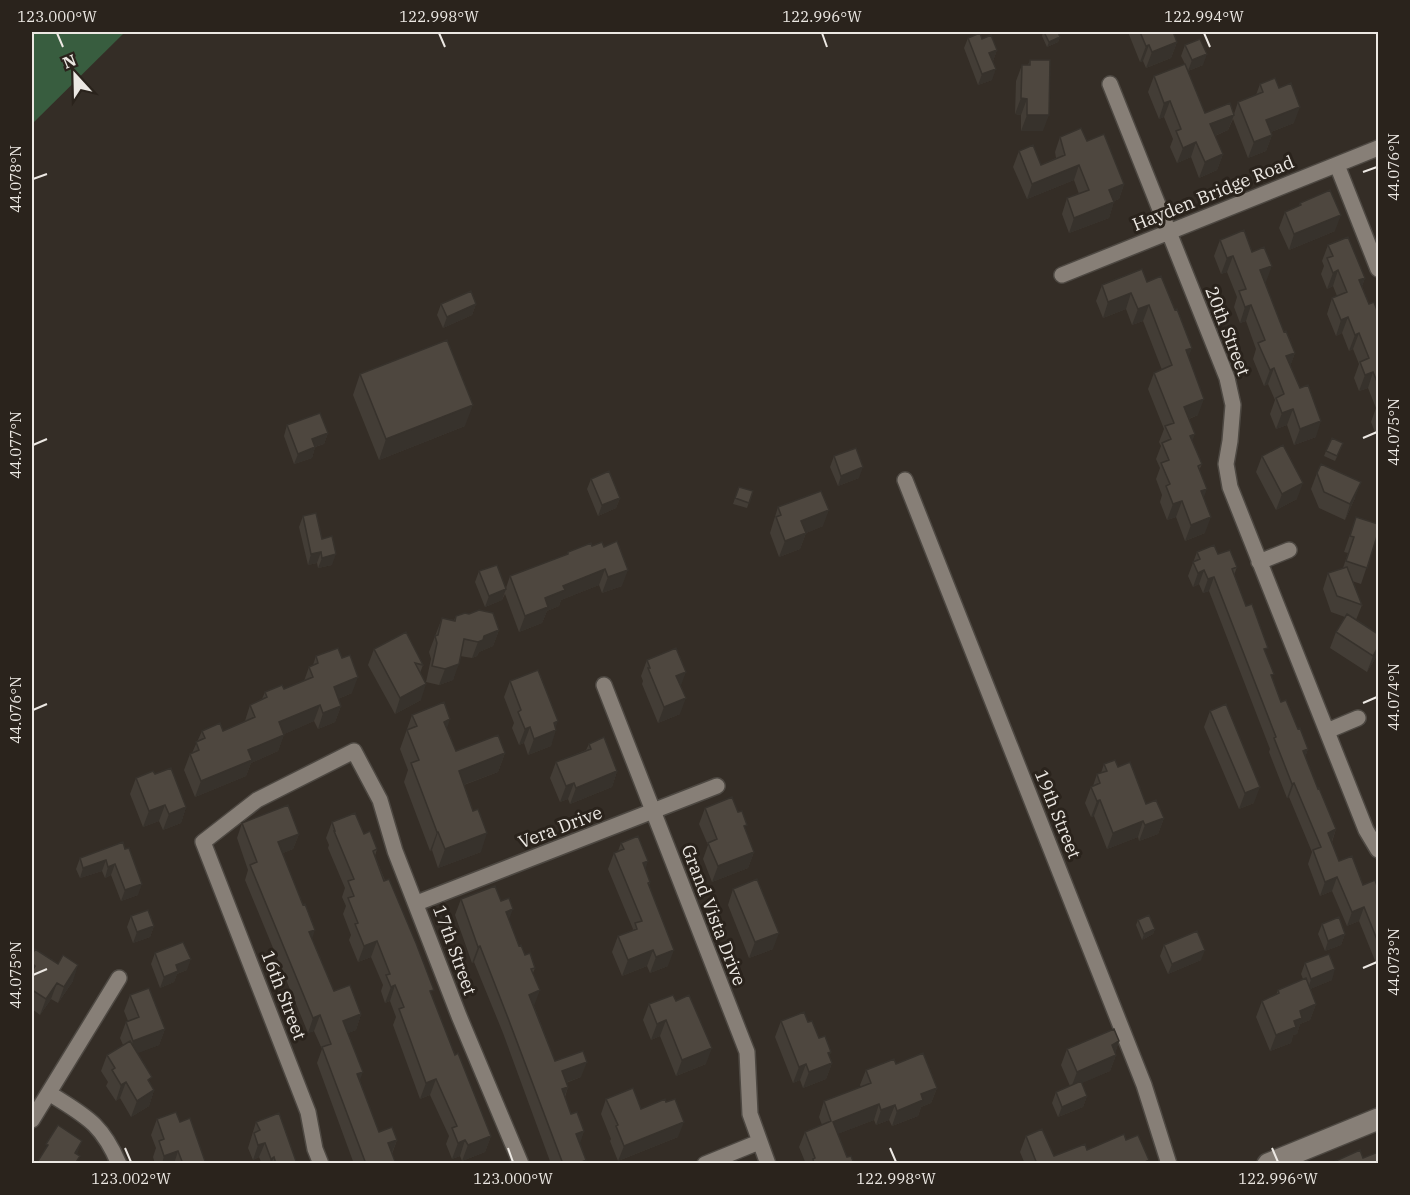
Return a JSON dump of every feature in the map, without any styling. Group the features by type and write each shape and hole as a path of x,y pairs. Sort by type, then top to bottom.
{"street":[{"name":"20th Street","path":"1110,84 1227,378 1233,405 1226,464 1230,487 1366,830 1378,850"},
{"name":"Hayden Bridge Road","path":"1062,275 1378,148"},
{"path":"1337,165 1378,269"},
{"name":"19th Street","path":"905,480 1144,1085 1169,1164"},
{"path":"1259,562 1289,550"},
{"name":"Grand Vista Drive","path":"604,685 747,1052 750,1114 768,1164"},
{"path":"1327,731 1358,718"},
{"name":"17th Street","path":"203,842 257,800 354,751 380,800 395,851 459,1016 521,1164"},
{"name":"Vera Drive","path":"417,903 717,786"},
{"name":"16th Street","path":"203,842 308,1112 315,1149 321,1164"},
{"path":"32,1120 119,978"},
{"path":"49,1093 93,1121 105,1134 119,1164"},
{"path":"1268,1164 1378,1119"},
{"path":"705,1164 759,1142"}],"green space":[{"path":"32,32 125,32 32,124"}],"building":[{"path":"1044,32 1058,32 1060,37 1049,42"},
{"path":"1140,32 1173,32 1177,42 1152,52 1149,45 1146,46"},
{"path":"980,33 982,39 991,35 997,50 989,53 996,69 982,74 968,38"},
{"path":"1200,39 1207,54 1192,60 1185,45"},
{"path":"1030,60 1050,60 1049,115 1027,115 1027,99 1021,98 1022,65 1030,65"},
{"path":"1185,64 1205,113 1230,103 1234,115 1210,124 1223,154 1205,162 1196,142 1183,148 1176,131 1181,129 1170,101 1164,103 1154,76"},
{"path":"1275,78 1279,88 1291,83 1300,107 1266,120 1272,135 1254,142 1238,102 1263,92 1260,84"},
{"path":"1081,128 1087,141 1104,134 1124,184 1109,190 1114,202 1074,218 1067,198 1089,190 1079,165 1032,184 1019,151 1033,145 1041,165 1065,155 1060,137"},
{"path":"1330,190 1341,215 1294,234 1285,212"},
{"path":"1244,230 1252,252 1264,247 1272,266 1260,270 1284,332 1286,331 1295,353 1286,356 1300,388 1308,385 1321,421 1300,429 1293,409 1282,413 1276,398 1284,394 1274,368 1270,370 1258,343 1265,340 1251,305 1245,307 1239,291 1246,289 1233,256 1227,258 1220,240"},
{"path":"1348,237 1365,278 1359,280 1369,304 1374,302 1378,313 1378,384 1373,372 1365,375 1360,362 1369,358 1359,333 1355,335 1348,317 1341,320 1332,298 1347,292 1338,270 1333,273 1327,258 1333,256 1328,245"},
{"path":"1142,269 1147,282 1161,276 1175,310 1177,309 1192,348 1186,350 1204,399 1184,407 1195,434 1190,436 1202,464 1198,466 1207,489 1201,491 1211,517 1191,525 1182,501 1173,504 1166,486 1170,484 1161,463 1169,460 1162,443 1171,439 1165,426 1174,423 1154,373 1172,365 1149,305 1138,309 1131,293 1108,302 1102,285"},
{"path":"471,291 476,304 447,317 441,304"},
{"path":"447,340 473,405 386,439 360,374"},
{"path":"320,413 328,433 312,439 315,447 298,454 287,425"},
{"path":"1332,438 1343,443 1337,456 1326,451"},
{"path":"1283,445 1303,483 1282,494 1262,456"},
{"path":"856,448 863,467 841,476 834,456"},
{"path":"1321,464 1361,482 1350,504 1324,492 1317,473"},
{"path":"609,471 620,498 602,505 591,479"},
{"path":"739,487 753,491 749,503 735,498"},
{"path":"821,491 829,510 801,521 806,533 785,541 776,517 781,515 778,507"},
{"path":"316,513 322,539 332,536 336,554 322,558 321,552 311,554 303,516"},
{"path":"1356,517 1378,524 1378,533 1367,568 1346,561 1354,537 1350,536"},
{"path":"617,541 628,570 608,577 605,569 563,586 565,590 545,598 548,607 525,616 510,576 591,543 592,546 602,542 604,547"},
{"path":"1214,545 1218,554 1230,550 1237,567 1232,569 1246,606 1252,604 1268,648 1264,649 1274,674 1271,675 1281,702 1286,700 1298,729 1300,728 1308,749 1303,751 1336,829 1328,833 1339,861 1352,856 1363,885 1375,880 1378,889 1378,942 1364,907 1352,912 1337,877 1325,882 1313,850 1321,847 1294,783 1292,784 1214,577 1208,579 1204,570 1198,573 1193,562 1200,559 1197,552"},
{"path":"497,565 506,589 489,596 479,571"},
{"path":"1347,567 1362,605 1337,596 1328,573"},
{"path":"479,610 493,613 499,630 484,636 483,640 478,642 464,639 459,664 445,669 432,666 437,643 435,636 438,635 442,618 455,621 456,616"},
{"path":"1347,614 1378,634 1378,647 1373,656 1336,632"},
{"path":"406,632 423,665 415,663 426,684 400,698 374,649"},
{"path":"338,648 342,658 350,655 358,677 334,687 341,706 323,713 320,705 279,722 284,735 248,750 252,760 201,781 190,754 199,750 196,742 205,738 202,731 220,723 223,731 255,717 250,705 267,697 265,692 282,685 284,689 313,677 309,667 318,663 316,656"},
{"path":"676,648 686,672 676,676 686,698 664,707 647,660"},
{"path":"538,670 558,721 554,723 556,730 534,739 530,727 525,729 518,712 521,710 510,681"},
{"path":"444,702 450,719 444,722 456,751 498,735 505,753 459,771 473,811 478,809 487,833 445,849 411,763 419,760 407,730 417,726 412,715"},
{"path":"1226,704 1260,787 1245,793 1210,711"},
{"path":"604,737 617,771 576,788 574,783 566,786 556,762 591,749 589,744"},
{"path":"1115,760 1118,767 1130,762 1146,804 1156,800 1164,818 1145,825 1143,821 1113,833 1100,800 1097,801 1091,787 1100,783 1097,774 1107,771 1104,764"},
{"path":"171,768 186,807 169,814 165,805 149,811 136,778 153,771 155,774"},
{"path":"732,797 738,812 742,811 747,825 744,826 754,852 718,866 708,843 717,839 705,808"},
{"path":"288,805 299,834 278,842 315,930 309,932 334,991 350,985 361,1014 343,1021 363,1072 357,1074 379,1132 392,1127 397,1140 388,1143 396,1164 366,1164 322,1047 331,1044 320,1015 313,1018 250,865 257,862 242,823"},
{"path":"355,813 364,834 370,831 377,849 373,851 384,881 389,879 416,943 434,990 430,991 491,1136 468,1145 465,1140 458,1143 452,1128 457,1126 436,1079 426,1083 399,1009 404,1007 395,985 391,987 386,975 390,974 377,941 364,946 355,924 358,923 348,898 354,896 348,881 354,879 332,822"},
{"path":"638,836 648,861 643,863 650,882 648,883 674,950 656,957 653,950 628,960 618,936 637,929 635,923 642,921 614,853 624,849 621,843"},
{"path":"123,842 125,849 129,848 142,884 125,890 115,864 108,867 106,860 83,868 80,858"},
{"path":"757,879 779,933 755,942 733,889"},
{"path":"495,886 501,901 509,898 513,909 506,912 519,946 521,945 525,955 530,953 535,968 531,969 540,990 529,995 555,1061 583,1051 587,1062 562,1071 568,1087 562,1089 571,1114 577,1112 584,1131 576,1134 586,1160 578,1164 563,1164 461,899"},
{"path":"148,910 154,926 137,932 131,916"},
{"path":"1149,915 1155,929 1144,934 1138,920"},
{"path":"1339,917 1345,934 1328,941 1322,924"},
{"path":"1197,931 1205,950 1172,964 1164,945"},
{"path":"183,942 191,959 176,965 178,971 164,977 155,953"},
{"path":"35,949 58,964 63,955 78,965 64,987 57,983 46,999 32,990 32,971 35,966 32,963 32,955"},
{"path":"1329,954 1335,969 1311,979 1305,963"},
{"path":"1306,978 1316,1004 1300,1011 1302,1018 1294,1021 1296,1027 1276,1035 1262,1001 1279,993 1278,990"},
{"path":"149,988 165,1029 133,1041 126,1022 139,1017 130,995"},
{"path":"673,995 676,1001 689,995 712,1048 682,1060 666,1020 657,1024 649,1004"},
{"path":"804,1012 808,1022 812,1021 819,1038 825,1036 832,1063 809,1072 806,1064 799,1067 781,1021"},
{"path":"1114,1029 1119,1041 1112,1045 1116,1055 1077,1072 1067,1049"},
{"path":"130,1041 152,1077 148,1080 154,1090 137,1101 126,1082 121,1085 112,1070 115,1068 107,1055"},
{"path":"923,1053 937,1088 921,1094 923,1100 897,1111 895,1105 881,1110 879,1104 833,1122 847,1157 851,1156 854,1164 814,1164 813,1159 815,1158 805,1132 831,1121 824,1101 871,1083 866,1070 894,1059 896,1064"},
{"path":"1081,1081 1087,1096 1062,1107 1056,1092"},
{"path":"633,1088 641,1109 665,1099 666,1102 675,1099 684,1122 624,1146 616,1126 618,1125 606,1099"},
{"path":"176,1112 180,1122 190,1118 206,1164 183,1164 178,1151 164,1156 159,1141 164,1139 157,1119"},
{"path":"279,1113 297,1164 276,1164 274,1157 271,1159 265,1143 258,1145 254,1133 260,1130 256,1122"},
{"path":"58,1125 82,1141 75,1153 80,1156 75,1164 36,1164 48,1145 46,1144"},
{"path":"1042,1129 1054,1156 1085,1144 1087,1150 1124,1134 1126,1140 1138,1135 1149,1160 1141,1164 1037,1164 1026,1136"},
{"path":"1360,1150 1363,1158 1378,1152 1378,1164 1329,1164"}]}
